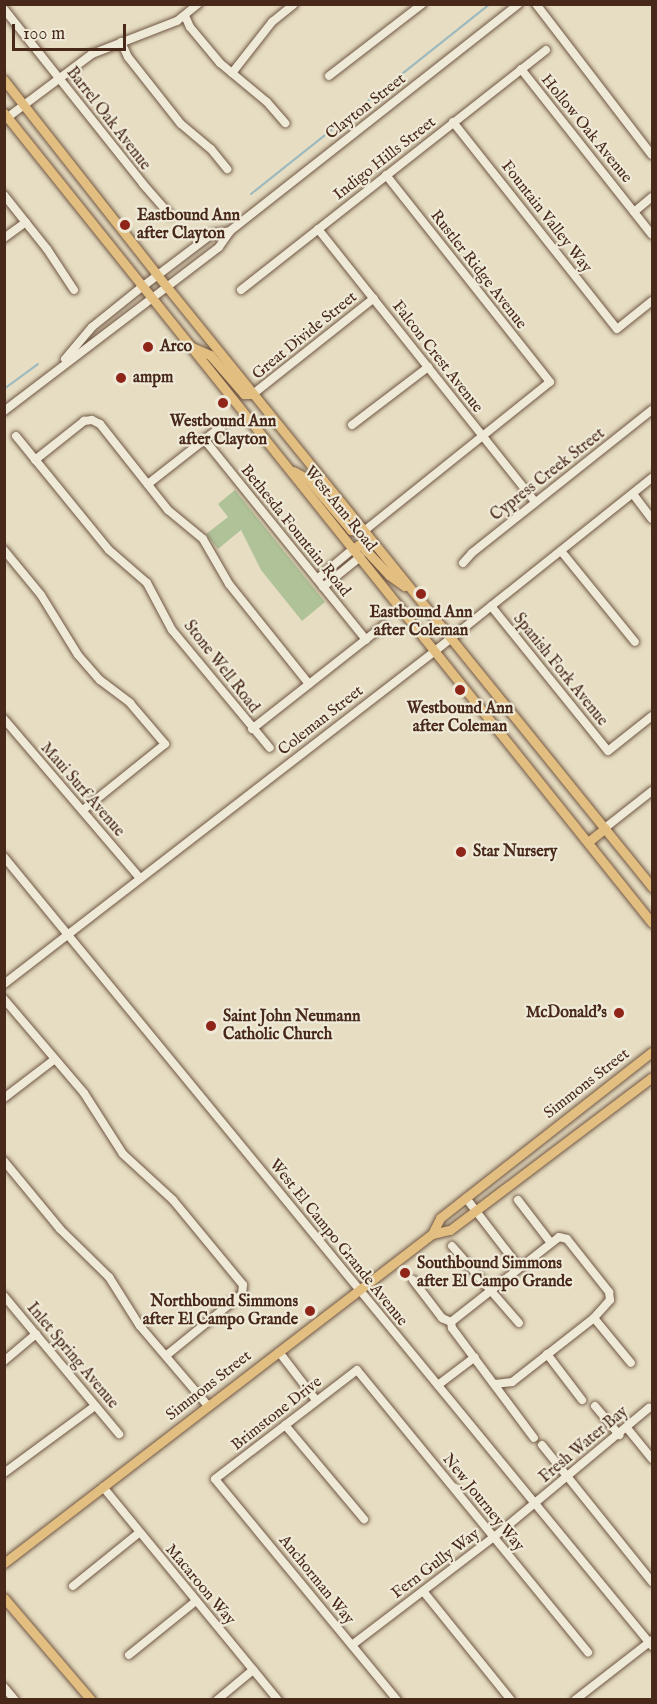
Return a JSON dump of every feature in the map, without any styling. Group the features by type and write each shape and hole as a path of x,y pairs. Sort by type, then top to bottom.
{"main road":[{"name":"West Ann Road","path":"4,80 158,276 652,887"},
{"name":"West Ann Road","path":"6,117 652,923"},
{"path":"189,346 210,355 244,394 253,394"},
{"path":"288,468 308,479 351,530 364,531"},
{"path":"356,553 360,544 389,575 414,592"},
{"path":"588,842 605,828"},
{"name":"Simmons Street","path":"432,1234 440,1218 652,1052"},
{"name":"Simmons Street","path":"4,1563 432,1234 450,1230 652,1077"},
{"path":"4,1598 91,1700"}],"street":[{"path":"6,117 92,54 185,16 198,4"},
{"path":"232,73 272,22 294,4"},
{"path":"329,76 422,4"},
{"name":"Clayton Street","path":"4,411 219,247 230,231 518,4"},
{"path":"536,4 652,156"},
{"name":"Barrel Oak Avenue","path":"4,9 170,215"},
{"path":"185,16 190,27 232,73 267,102 285,123"},
{"path":"121,42 128,57 181,124 211,149 227,169"},
{"name":"Indigo Hills Street","path":"241,290 546,50"},
{"name":"Hollow Oak Avenue","path":"521,69 652,235"},
{"name":"Fountain Valley Way","path":"453,122 617,329 652,301"},
{"name":"Rustler Ridge Avenue","path":"386,176 550,381 482,434"},
{"path":"4,195 74,290"},
{"path":"634,212 652,197"},
{"path":"4,238 26,222"},
{"name":"Falcon Crest Avenue","path":"318,229 535,502"},
{"name":"Clayton Street","path":"59,368 92,327 212,234 230,231"},
{"name":"Great Divide Street","path":"253,394 374,298"},
{"path":"92,327 101,338"},
{"path":"352,425 428,367"},
{"name":"Cypress Creek Street","path":"463,562 652,410"},
{"path":"35,460 84,421 92,420 100,424 168,510 203,539 229,584 309,684"},
{"path":"148,484 222,426"},
{"path":"364,531 482,434"},
{"name":"Stone Well Road","path":"16,436 109,550 147,583 172,630 270,748"},
{"name":"Bethesda Fountain Road","path":"204,439 366,640"},
{"name":"Coleman Street","path":"4,984 139,877 451,639 652,478"},
{"path":"633,494 652,519"},
{"path":"4,550 41,595 78,655 100,680 130,703 165,744 83,810"},
{"path":"561,551 635,642"},
{"path":"317,579 356,553"},
{"path":"323,587 356,553"},
{"name":"Spanish Fork Avenue","path":"491,606 608,751 652,716"},
{"path":"252,729 384,626"},
{"name":"Maui Surf Avenue","path":"4,719 139,877"},
{"path":"605,828 652,791"},
{"name":"West El Campo Grande Avenue","path":"6,862 651,1642"},
{"path":"4,999 84,1093 123,1154 173,1200 241,1281 242,1294 167,1355"},
{"path":"4,1098 55,1059"},
{"path":"4,1161 60,1229 110,1277 140,1326 208,1406"},
{"path":"466,1198 519,1267"},
{"path":"518,1200 551,1243"},
{"path":"451,1322 519,1267 563,1236 609,1292 610,1300 594,1318 512,1382 495,1384"},
{"path":"452,1246 519,1323"},
{"path":"413,1280 442,1318 451,1322"},
{"name":"Inlet Spring Avenue","path":"4,1296 119,1434"},
{"path":"594,1318 631,1363"},
{"path":"451,1322 452,1328 495,1384 497,1392 534,1438"},
{"path":"4,1361 36,1334"},
{"path":"279,1352 316,1401"},
{"path":"547,1354 582,1400"},
{"path":"438,1385 475,1357"},
{"name":"Brimstone Drive","path":"215,1479 357,1370"},
{"name":"New Journey Way","path":"357,1370 588,1652"},
{"path":"4,1473 95,1406"},
{"path":"595,1406 619,1435"},
{"name":"Fresh Water Bay","path":"535,1503 649,1408"},
{"path":"285,1425 364,1519"},
{"path":"627,1428 652,1459"},
{"path":"542,1445 652,1580"},
{"name":"Anchorman Way","path":"215,1479 397,1700"},
{"name":"Macaroon Way","path":"103,1487 278,1700"},
{"name":"Fern Gully Way","path":"352,1645 535,1503"},
{"path":"73,1586 139,1533"},
{"path":"423,1591 511,1700"},
{"path":"129,1655 196,1601"},
{"path":"577,1699 651,1642"},
{"path":"217,1700 253,1670"},
{"path":"4,1687 15,1700"}],"green space":[{"path":"235,490 325,602 302,621 261,570 241,530 218,549 206,534 228,517 218,504"}],"waterway":[{"path":"251,194 490,4"},
{"path":"4,389 38,364"}],"place":[{"name":"Eastbound Ann after Clayton","path":"125,225"},
{"name":"Arco","path":"148,347"},
{"name":"ampm","path":"121,378"},
{"name":"Westbound Ann after Clayton","path":"223,403"},
{"name":"Eastbound Ann after Coleman","path":"421,594"},
{"name":"Westbound Ann after Coleman","path":"460,690"},
{"name":"Star Nursery","path":"461,852"},
{"name":"McDonald's","path":"619,1013"},
{"name":"Saint John Neumann Catholic Church","path":"211,1026"},
{"name":"Southbound Simmons after El Campo Grande","path":"405,1273"},
{"name":"Northbound Simmons after El Campo Grande","path":"310,1311"}]}
